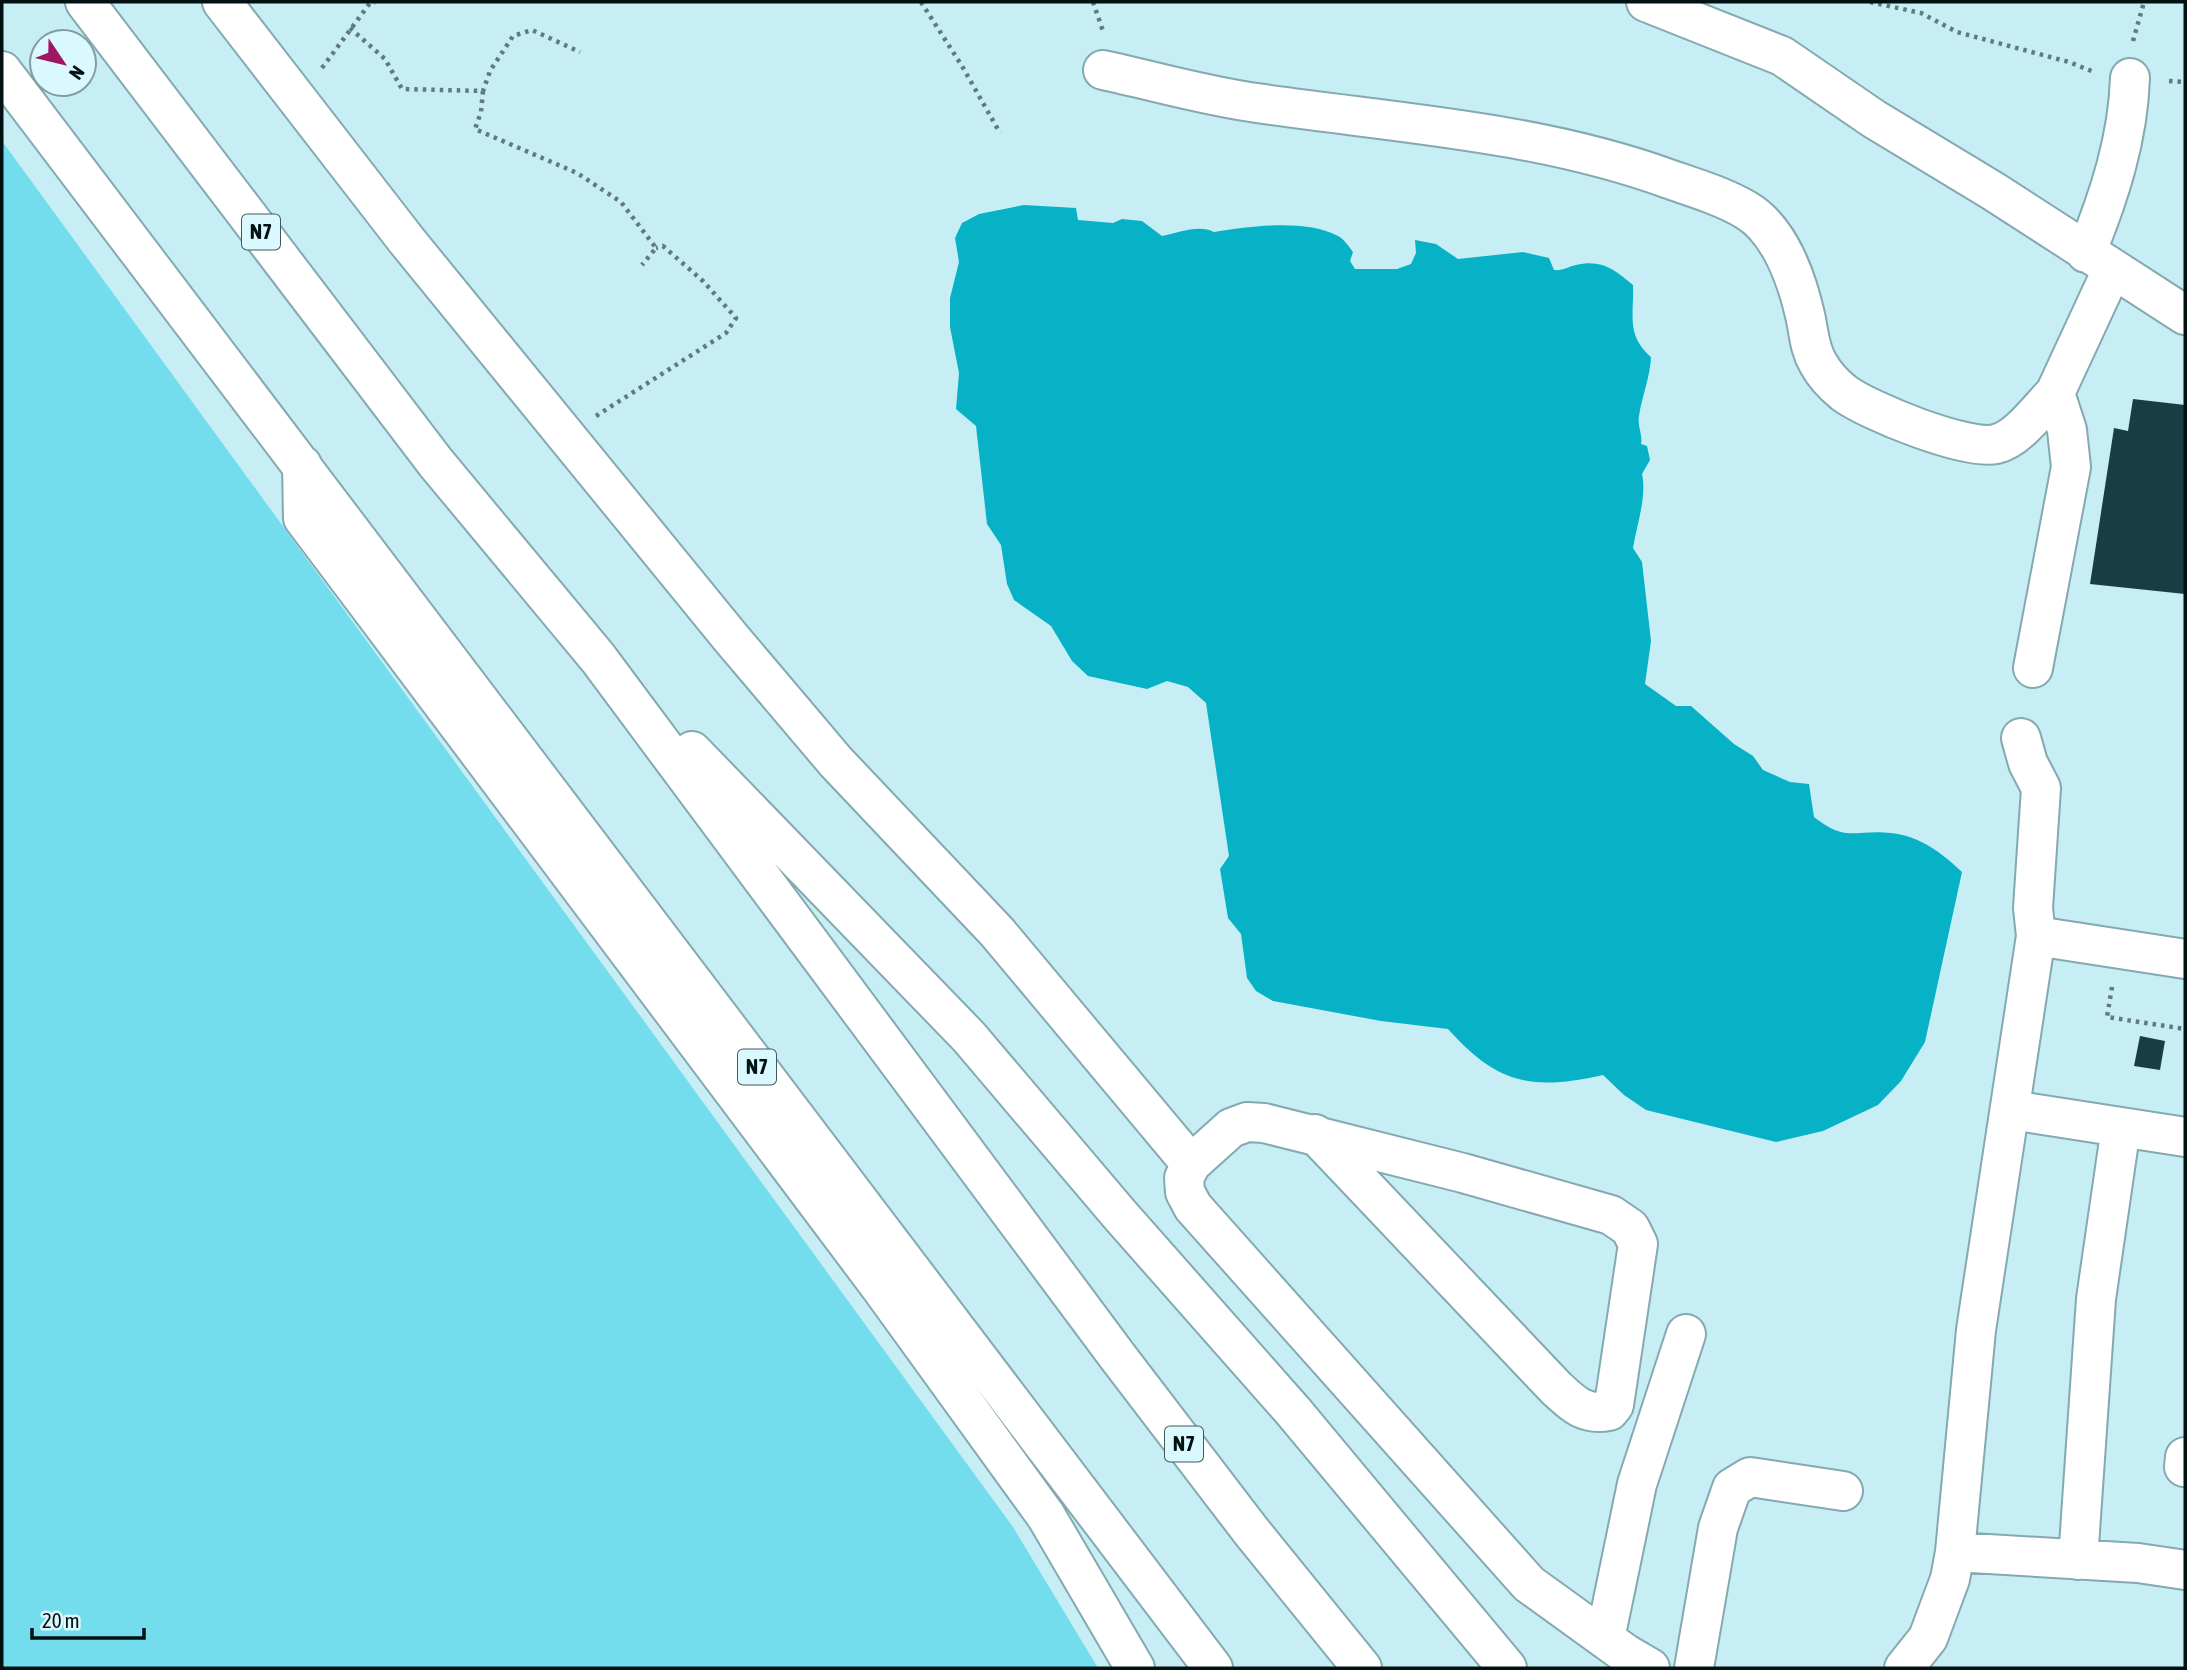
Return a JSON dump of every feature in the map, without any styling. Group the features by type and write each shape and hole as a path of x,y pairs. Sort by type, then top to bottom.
{"main road":[{"name":"N7","path":"85,2 436,463 598,659 1127,1368 1251,1531 1362,1668"},
{"path":"222,2 407,241 836,762 997,932 1191,1164"},
{"path":"1646,2 1721,16 1874,119 1993,191 2185,315"},
{"path":"1103,70 1254,103 1425,124 1568,149 1649,172 1727,199 1750,212 1767,228 1790,268 1805,316 1810,346 1819,365 1845,394 1925,431 1976,444 1996,444 2011,436 2055,393 2099,261 2126,128 2130,78"},
{"name":"N7","path":"2,71 1213,1668"},
{"path":"2033,668 2071,467 2067,430 2055,393"},
{"path":"302,465 303,518 881,1288 1046,1516 1135,1668"},
{"path":"598,659 781,841 872,941 929,993 969,1037 1120,1216 1293,1411 1507,1668"},
{"path":"1904,1668 1928,1638 1950,1578 1955,1552 1976,1329 2036,936 2033,908 2041,788 2028,764 2021,738"},
{"path":"2036,936 2185,959"},
{"path":"2011,1110 2185,1137"},
{"path":"1315,1134 1573,1405 1598,1413 1609,1411 1615,1405 1638,1244 1630,1228 1611,1215 1315,1134 1247,1122 1231,1128 1191,1164 1184,1178 1185,1192 1193,1207 1529,1584 1650,1668"},
{"path":"2078,1560 2096,1299 2121,1126"},
{"path":"1605,1639 1637,1485 1686,1334"},
{"path":"1694,1668 1718,1528 1731,1488 1750,1477 1843,1491"},
{"path":"1955,1552 2185,1570"}],"path":[{"path":"302,104 350,28 370,3 375,2"},
{"path":"921,2 1000,133"},
{"path":"1870,2 1921,13 1957,32 2069,62 2099,74 2185,82"},
{"path":"350,28 385,59 402,89 483,91"},
{"path":"580,52 532,30 513,36 490,71 475,129 588,180 621,202 656,248"},
{"path":"569,438 598,414 733,326 736,318 703,281 663,246 656,248 642,265"},
{"path":"2119,948 2107,1017 2185,1029"}],"shaded area":[{"path":"2,141 1013,1527 1098,1668 2,1668"},
{"path":"1024,205 1076,208 1078,220 1113,223 1122,219 1142,221 1162,236 1195,229 1214,232 1277,225 1310,227 1342,239 1353,252 1350,261 1355,269 1397,269 1411,264 1416,253 1415,240 1436,244 1458,259 1523,252 1549,258 1554,270 1585,263 1600,264 1633,285 1635,333 1643,349 1651,357 1639,420 1641,444 1647,446 1650,460 1642,474 1642,501 1633,548 1642,562 1651,641 1645,684 1676,706 1691,706 1734,744 1753,756 1763,770 1790,782 1809,784 1814,817 1825,825 1843,832 1891,833 1912,838 1938,852 1962,872 1925,1042 1901,1081 1878,1105 1823,1131 1776,1142 1646,1110 1624,1095 1603,1075 1556,1082 1517,1079 1483,1062 1448,1029 1381,1021 1273,1001 1256,991 1247,978 1241,934 1228,918 1220,869 1229,856 1206,703 1188,687 1167,681 1147,689 1088,676 1072,661 1051,626 1014,600 1007,584 1001,545 987,524 976,426 956,409 959,373 950,327 950,298 959,262 955,238 962,223 979,214"}],"building":[{"path":"2133,399 2185,405 2185,594 2090,584 2114,428 2128,431"},
{"path":"2140,1036 2165,1041 2160,1070 2134,1066"}]}
